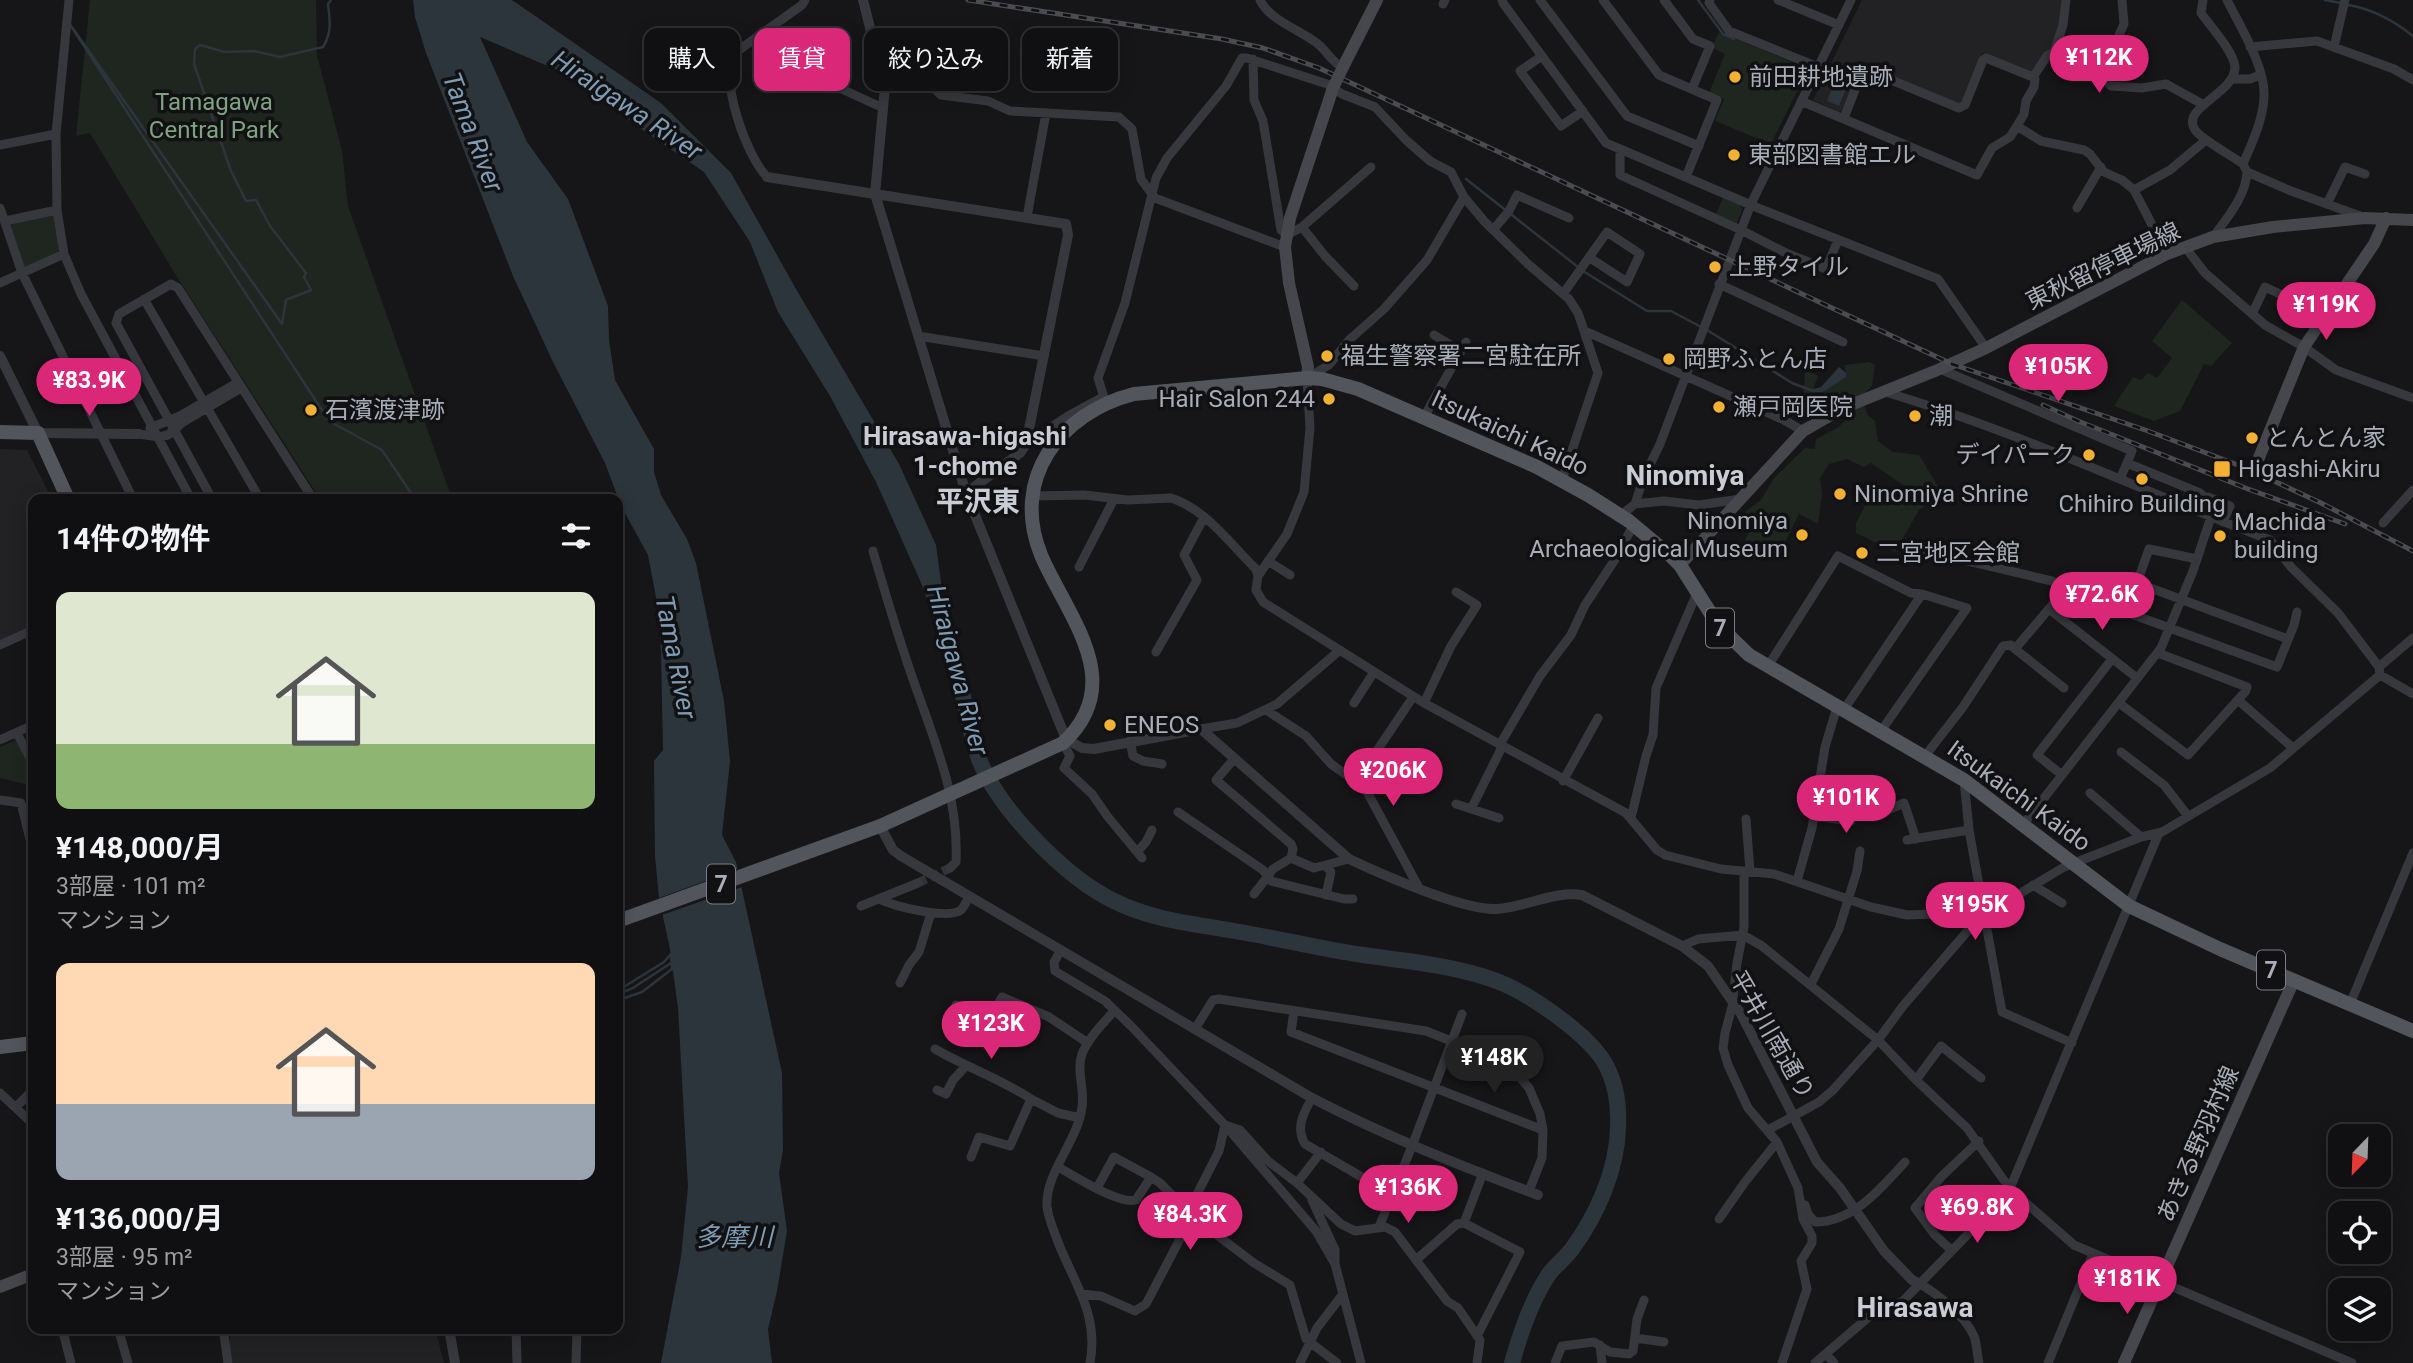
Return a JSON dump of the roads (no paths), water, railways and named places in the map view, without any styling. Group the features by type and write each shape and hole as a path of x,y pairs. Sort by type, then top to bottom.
{"main road":[{"path":"1307,379 1308,368 1289,284 1286,241 1333,88 1377,0"},
{"name":"東秋留停車場線","path":"1680,565 1803,431 1843,408 1986,348 2167,254 2213,237 2273,228 2365,218 2413,220"},
{"path":"2256,465 2304,346 2374,244 2386,218"},
{"name":"Itsukaichi Kaido","path":"1065,741 1082,718 1092,686 1091,664 1083,638 1039,547 1034,527 1034,496 1039,469 1054,442 1105,400 1134,394 1307,379 1348,385 1562,480 1621,515 1680,565 1718,625 1733,642 1768,666 1964,780 2129,906 2413,1031"},
{"path":"0,432 38,433 66,494"},
{"name":"7","path":"623,919 880,826 1065,741"},
{"name":"あきる野羽村線","path":"2124,1363 2294,980"},
{"path":"0,1047 28,1044"},
{"path":"0,1286 28,1276"}],"street":[{"path":"69,0 56,134 57,210 64,254 81,294 188,494"},
{"path":"770,28 802,5 804,0"},
{"path":"863,0 870,28"},
{"path":"1260,0 1267,10 1313,40 1336,64 1343,66"},
{"path":"1502,0 1606,143 1938,279 1986,348"},
{"path":"1540,0 1627,116 1699,146"},
{"path":"1603,0 1659,75 1717,100 1686,177"},
{"path":"1664,0 1693,40 1710,46 1692,89"},
{"path":"1710,0 1709,3 1729,31 1818,67"},
{"path":"1778,0 1839,25"},
{"path":"1621,515 1635,504 1751,204 1852,0"},
{"path":"1801,101 1977,174 1992,148 2010,137 2024,114 2026,101 2034,87 2033,77 2047,56 2054,51 2063,25 2066,0"},
{"path":"2122,0 2124,24 2102,78 2111,86 2142,88 2166,84 2204,105"},
{"path":"2203,0 2201,13 2233,60 2235,69 2228,86 2197,110 2193,122 2197,133 2245,168 2291,191 2365,218"},
{"path":"2213,237 2232,212 2243,188 2245,168 2259,125 2265,95 2250,47 2227,0"},
{"path":"2334,47 2345,3"},
{"path":"754,40 732,55 731,85 738,124 767,177 1061,222 1068,229 1026,444 1020,453 966,493"},
{"path":"2250,47 2318,41 2394,69 2413,80"},
{"path":"1542,56 1520,71 1560,126 1583,111"},
{"path":"1026,444 1068,416 1105,400 1098,378 1125,303 1156,178 1167,158 1226,86 1242,58 1296,73 1376,107 1406,140 1430,161 1451,172 1464,197 1493,230 1575,307 1598,373 1562,480"},
{"path":"1844,118 1862,72 1867,69 1959,108 1965,105 1986,58 2033,77"},
{"path":"1253,59 1254,100 1263,121 1281,230 1286,241"},
{"path":"2232,79 2250,79 2260,75"},
{"path":"846,91 883,108"},
{"path":"884,91 875,194 966,493 1070,756 1064,768 1092,794 1140,855 1152,830"},
{"path":"938,91 941,94 988,101 1010,111 1121,119 1132,130 1141,179 1153,196 1286,241"},
{"path":"1027,217 1046,113"},
{"path":"2017,126 2041,141 2084,150 2104,172 2122,180 2134,190 2167,254"},
{"path":"0,145 56,134"},
{"path":"2134,190 2171,170 2206,140"},
{"path":"1620,149 1620,174 1826,270 1838,240"},
{"path":"1286,241 1371,167"},
{"path":"2077,208 2101,167"},
{"path":"2328,204 2345,167 2365,174"},
{"path":"1493,230 1509,211 1517,195 1569,218"},
{"path":"1258,576 1287,534 1304,492 1310,428 1307,379 1329,365 1349,340 1384,309 1427,260 1464,197"},
{"path":"0,208 22,273 131,494"},
{"path":"5,221 57,210"},
{"path":"1303,227 1325,256 1354,286"},
{"path":"1563,294 1607,232 1640,254 1627,282 1590,258"},
{"path":"2185,247 2205,273 2272,329 2304,346 2336,370 2413,398"},
{"path":"0,283 64,254"},
{"path":"1719,284 1843,342"},
{"path":"209,494 116,323 119,314 169,285 178,288 310,494"},
{"path":"2252,314 2265,287 2280,294"},
{"path":"144,299 257,494"},
{"path":"1585,331 1803,431"},
{"path":"1424,417 1463,346 1434,335"},
{"path":"918,336 1044,356"},
{"path":"0,356 38,433 139,434 159,437 168,435 205,405"},
{"path":"1940,369 2132,451 2120,479"},
{"path":"139,434 205,405 239,386"},
{"path":"1885,391 1940,409 2270,540 2291,567 2344,621 2379,671 2413,694"},
{"path":"2127,463 2200,494 2207,500"},
{"path":"2383,523 2413,490"},
{"path":"1034,496 1171,498 1186,504 1206,519 1256,569 1258,597 1423,704 1626,813 1657,850 1665,855 1721,869 1774,874 1871,907 1908,915 1984,912 2073,864 2141,836 2159,833 2263,773 2413,638"},
{"path":"2202,513 2208,497 2230,506 2222,522"},
{"path":"1079,567 1114,499"},
{"path":"1635,504 1664,501 1699,505 1742,499"},
{"path":"2023,825 2158,653 2182,600 2211,517"},
{"path":"1156,652 1197,580 1184,555 1202,521 1206,519"},
{"path":"1471,809 1500,751 1500,745 1540,676 1571,635 1585,605 1634,524"},
{"path":"1904,546 2052,580 2065,590 2277,667 2297,612"},
{"path":"2127,611 2149,549 2197,559"},
{"path":"873,551 891,617 953,793 956,825 953,865"},
{"path":"1768,666 1838,556 1898,588 1967,608 1881,731"},
{"path":"1268,561 1290,575"},
{"path":"2137,583 2288,639"},
{"path":"2015,649 2065,590"},
{"path":"1423,704 1451,646 1477,605 1456,592"},
{"path":"1631,818 1653,736 1653,702 1656,688 1697,593"},
{"path":"1797,881 1814,816 1825,747 1840,709 1922,594"},
{"path":"2049,609 2137,678"},
{"path":"0,646 28,632"},
{"path":"1925,756 1963,707 2003,646 2011,645 2064,688"},
{"path":"1065,741 1087,749 1237,723 1266,710 1294,691 1340,650"},
{"path":"2119,703 2188,755 2247,688 2158,653"},
{"path":"2062,775 2037,755 2112,659"},
{"path":"1354,703 1374,672"},
{"path":"1374,755 1413,697"},
{"path":"2238,700 2293,748"},
{"path":"1266,710 1306,736 1331,764 1364,788 1419,888"},
{"path":"1563,780 1598,718"},
{"path":"0,740 28,728"},
{"name":"平井川南通り","path":"1201,729 1349,859 1443,897 1493,909 1522,906 1563,894 1582,895 1682,946 1708,966 1732,999 1817,1162 1884,1251 1912,1280 1933,1291 1967,1327 1974,1336 1979,1363"},
{"path":"17,733 28,754"},
{"path":"1130,741 1133,756 1143,761 1162,764"},
{"path":"2121,752 2164,785 2188,816"},
{"path":"1234,760 1216,780 1291,844 1293,849 1291,858 1273,869 1254,894"},
{"path":"1964,780 1969,830 2002,1012 2072,1043"},
{"path":"2090,793 2141,836"},
{"path":"0,800 21,803 28,831"},
{"path":"1890,808 1904,803 1911,839 1969,830"},
{"path":"1456,804 1499,818"},
{"path":"1178,812 1264,870 1271,881 1353,899"},
{"path":"1814,816 1851,821 1852,813"},
{"path":"1746,820 1747,871 1743,935 1723,1048 1748,1108 1777,1142 1808,1214 1815,1222 1842,1217 1855,1209 1873,1196 1905,1162"},
{"path":"880,826 895,852 1312,1098 1412,1146 1534,1193 1542,1158 1543,1130 1540,1114 1529,1088 1514,1070 1481,1053 1426,1031 1213,1000 1195,1028"},
{"path":"1815,1363 1871,1315 1900,1304 2010,1189 2159,833"},
{"path":"1811,984 1839,929 1860,851"},
{"path":"2350,1004 2413,853"},
{"path":"1291,858 1314,868 1349,859"},
{"path":"1326,866 1331,872 1326,895"},
{"path":"861,906 918,883"},
{"path":"2033,885 2062,903"},
{"path":"879,899 931,913 958,912 970,896"},
{"path":"1768,1130 1824,1099 1878,1040 1903,1006 1984,912"},
{"path":"900,983 919,952 931,913"},
{"path":"1682,946 1698,940 1743,935 1762,946 1878,1040 1979,1141 2010,1189 2074,1245 2352,1363"},
{"path":"1061,950 1054,962 1055,971 1105,1001 1225,1125 1316,1231 1335,1265 1362,1363"},
{"path":"956,1004 989,1018 1002,997 1049,1017 1087,1043"},
{"path":"1090,1363 1093,1343 1091,1326 1081,1294 1058,1243 1047,1206 1050,1186 1080,1118 1083,1095 1080,1067 1082,1054 1087,1043 1114,1011"},
{"path":"1294,1011 1291,1032 1543,1130"},
{"path":"1379,1227 1462,1014"},
{"path":"1916,1080 1941,1046 1981,1078"},
{"path":"934,1049 1058,1113 1080,1118"},
{"path":"937,1090 946,1094 953,1080 967,1066"},
{"path":"0,1093 28,1119"},
{"path":"16,1107 28,1095"},
{"path":"1312,1098 1301,1118 1301,1133 1305,1143 1391,1194"},
{"path":"971,1157 979,1136 1010,1146 1031,1099"},
{"path":"1225,1125 1240,1130 1268,1161 1350,1230 1385,1227 1395,1232 1447,1301 1458,1308 1480,1340 1477,1363"},
{"path":"1081,1294 1101,1296 1135,1311 1146,1304 1192,1216 1191,1206 1219,1151 1225,1125"},
{"path":"1951,1250 1935,1235 1915,1208 1942,1176 1979,1141"},
{"path":"1719,1219 1777,1142"},
{"path":"1297,1183 1321,1152"},
{"path":"1097,1188 1114,1157 1160,1183 1192,1216 1254,1264 1286,1280 1309,1342 1337,1363"},
{"path":"1058,1167 1130,1202 1136,1200 1151,1177"},
{"path":"1464,1223 1483,1173"},
{"path":"1782,1363 1807,1289 1808,1283 1801,1261 1812,1243 1812,1236 1803,1219 1798,1188"},
{"path":"1310,1195 1335,1250 1335,1265"},
{"path":"1416,1259 1457,1224 1464,1223 1520,1252 1477,1336"},
{"path":"2048,1363 2093,1255"},
{"path":"1300,1363 1309,1342 1343,1294"},
{"path":"1555,1363 1563,1346 1594,1342 1611,1352 1629,1354 1633,1351 1637,1319 1644,1300"},
{"path":"64,1334 71,1363"},
{"path":"120,1334 128,1363"},
{"path":"224,1334 228,1363"},
{"path":"450,1334 455,1363"},
{"path":"516,1334 517,1363"},
{"path":"576,1363 578,1334"},
{"path":"1635,1338 1664,1342"},
{"path":"1600,1345 1602,1363"},
{"path":"1826,1354 1834,1363"}],"water":[{"name":"多摩川","path":"413,0 512,0 661,103 731,173 899,464 936,545 945,612 965,708 922,585 877,484 830,396 778,312 750,242 704,172 571,76 480,37 527,142 568,199 608,306 609,340 615,380 654,449 654,472 661,495 687,539 696,563 724,701 730,761 722,835 736,862 782,1073 783,1150 779,1173 787,1231 768,1329 772,1363 661,1363 681,1257 688,1187 678,1008 670,949 659,898 655,856 654,761 663,750 658,608 648,555 623,510 623,494 617,494 605,463 513,276 426,53 415,17"},
{"path":"1839,71 1851,76 1839,106 1827,101"},
{"path":"1839,367 1846,373 1846,377 1823,392 1813,392 1813,389 1821,387"}],"waterway":[{"path":"69,23 282,324 286,300 311,290 304,277 306,273 270,226 256,200 246,201 231,171 194,64 195,49 200,45 225,52 254,51 280,57 323,47 329,31 328,4 331,0"},
{"path":"1698,0 1723,34 1734,39"},
{"path":"2325,0 2341,3"},
{"path":"2348,5 2382,16 2413,36"},
{"path":"69,23 329,421 382,450 412,494"},
{"path":"1466,179 1578,267"},
{"path":"1583,271 1647,311 1671,311 1701,327"},
{"path":"1707,330 1792,383 1813,391"},
{"name":"Hiraigawa River","path":"961,687 979,759 1002,799 1055,859 1075,876 1114,901 1145,913 1192,924 1348,953 1444,967 1491,979 1521,993 1556,1015 1599,1054 1610,1074 1618,1104 1617,1144 1610,1176 1581,1236 1549,1274 1537,1294 1512,1363"},
{"path":"623,999 642,992 672,969 671,954"},
{"path":"623,988 664,962 671,954"},
{"path":"623,992 671,963"}],"tunnel":[{"path":"918,883 950,868"}],"railway":[{"path":"968,0 1222,39 1263,48 1319,68 1952,364 2148,431 2246,468 2413,551"},
{"path":"2043,405 2248,489 2345,524"}],"place":[{"name":"前田耕地遺跡","path":"1735,77"},
{"name":"東部図書館エル","path":"1734,155"},
{"name":"上野タイル","path":"1715,267"},
{"name":"福生警察署二宮駐在所","path":"1327,356"},
{"name":"岡野ふとん店","path":"1669,359"},
{"name":"Hair Salon 244","path":"1329,399"},
{"name":"瀬戸岡医院","path":"1719,407"},
{"name":"石濱渡津跡","path":"311,410"},
{"name":"潮","path":"1915,416"},
{"name":"とんとん家","path":"2252,438"},
{"name":"デイパーク","path":"2089,455"},
{"name":"Higashi-Akiru","path":"2222,469"},
{"name":"Chihiro Building","path":"2142,479"},
{"name":"Ninomiya Shrine","path":"1840,494"},
{"name":"Ninomiya Archaeological Museum","path":"1802,535"},
{"name":"Machida building","path":"2220,536"},
{"name":"二宮地区会館","path":"1862,553"},
{"name":"ENEOS","path":"1110,725"}],"district":[{"name":"Hirasawa-higashi 1-chome","path":"965,450"},
{"name":"Ninomiya","path":"1685,475"},
{"name":"平沢東","path":"978,501"},
{"name":"Hirasawa","path":"1915,1307"}],"park label":[{"name":"Tamagawa Central Park","path":"214,116"}],"water label":[{"name":"Tama River","path":"473,132"},
{"name":"Tama River","path":"676,657"}]}
